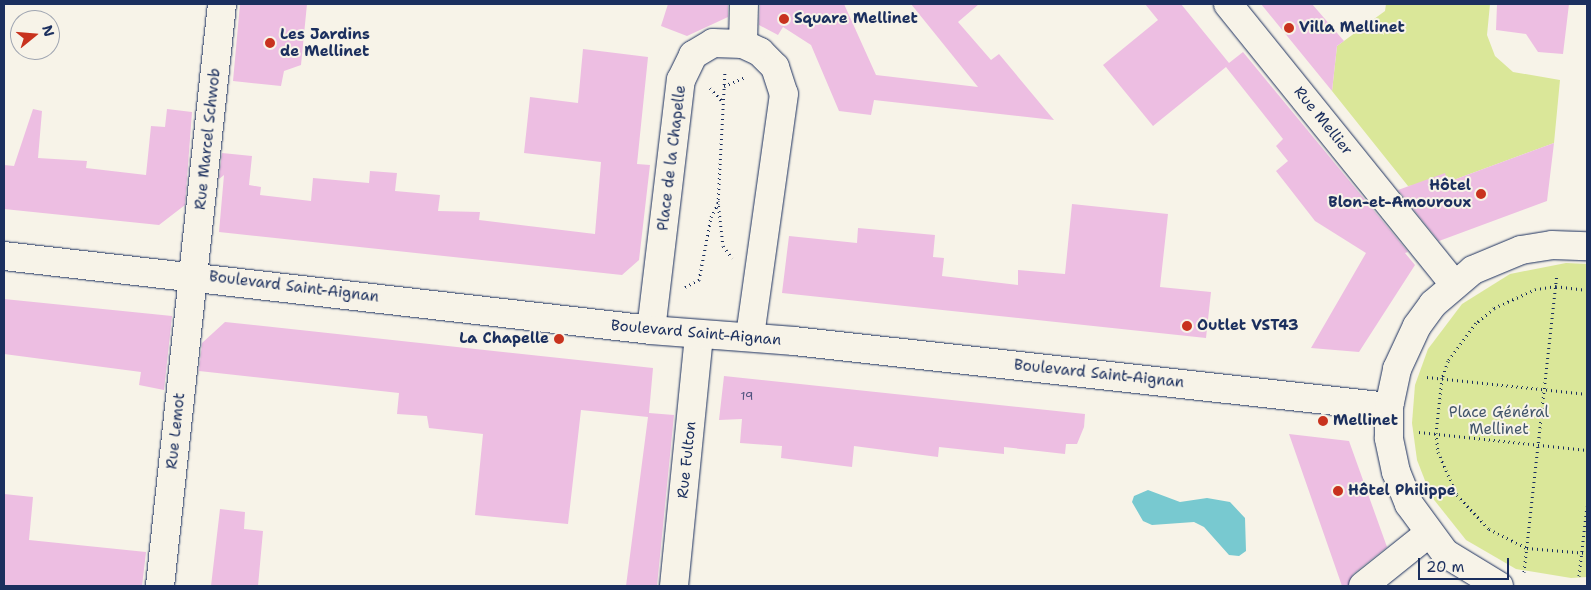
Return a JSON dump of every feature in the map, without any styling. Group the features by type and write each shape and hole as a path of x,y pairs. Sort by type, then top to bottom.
{"street":[{"name":"Rue Marcel Schwob","path":"193,275 222,4"},
{"path":"744,4 735,44 760,52 775,67 784,94 750,337"},
{"name":"Rue Mellier","path":"1228,4 1454,284"},
{"name":"Place de la Chapelle","path":"651,330 681,80 693,55 713,43 735,44"},
{"path":"1510,582 1466,569 1428,534 1409,504 1396,472 1389,438 1389,407 1397,369 1417,326 1454,284 1481,266 1521,250 1587,241"},
{"name":"Boulevard Saint-Aignan","path":"4,256 193,275 651,330 750,337 1389,407"},
{"name":"Rue Lemot","path":"160,586 193,275"},
{"name":"Rue Fulton","path":"674,586 699,334"},
{"path":"1363,586 1428,534"}],"path":[{"path":"657,283 689,288 699,280 718,201 735,44"},
{"path":"718,201 723,246 729,257 758,270"},
{"path":"1510,582 1527,548 1557,272"},
{"path":"1587,290 1556,286 1514,297 1494,308 1460,341 1442,378 1436,433 1438,452 1457,495 1490,529 1527,548 1587,553"},
{"path":"1397,369 1442,378 1587,394"},
{"path":"1413,431 1587,450"},
{"path":"1579,576 1587,506"}],"green space":[{"path":"1386,4 1490,4 1487,35 1495,56 1513,72 1560,80 1554,143 1448,182 1408,186 1332,91 1337,46 1385,11"},
{"name":"Place Général Mellinet","path":"1566,263 1587,264 1587,577 1571,578 1516,569 1466,540 1431,496 1417,460 1412,423 1415,385 1428,349 1462,304 1510,274"}],"water":[{"path":"1148,490 1180,502 1207,498 1230,502 1245,518 1246,551 1239,556 1229,555 1204,527 1194,522 1152,525 1143,521 1132,502 1134,496"}],"building":[{"name":"Les Jardins de Mellinet","path":"240,4 307,4 301,65 284,71 281,86 233,81"},
{"path":"668,4 728,4 728,17 687,36 661,26"},
{"path":"760,4 844,4 876,75 978,87 911,4 979,4 958,22 991,60 999,54 1054,120 874,100 871,115 839,111 811,45 783,27 778,35 759,25"},
{"path":"1145,4 1181,4 1229,63 1243,52 1408,252 1405,253 1415,265 1359,352 1311,348 1366,253 1315,221 1276,171 1288,161 1276,146 1283,139 1226,67 1153,126 1103,65 1158,20"},
{"path":"1261,4 1312,4 1344,41 1337,46 1332,91"},
{"path":"1497,4 1569,4 1563,54 1538,52 1526,34 1496,30"},
{"path":"583,49 648,57 637,164 650,165 639,260 622,275 219,232 224,175 219,179 222,153 252,156 249,185 261,187 260,195 311,201 313,178 369,183 370,171 397,173 395,191 440,195 438,211 480,212 479,220 595,234 601,162 524,153 530,97 578,103"},
{"path":"33,109 42,111 38,158 87,161 86,168 146,175 151,126 165,127 167,109 192,112 185,205 159,225 4,209 4,165 14,166"},
{"name":"Hôtel Blon-et-Amouroux","path":"1554,143 1547,201 1439,241 1398,190 1445,173 1448,182"},
{"path":"1072,204 1168,214 1160,287 1211,292 1206,338 782,293 789,236 857,243 858,228 935,235 933,257 944,258 942,276 1018,285 1018,270 1065,274"},
{"path":"4,299 172,316 164,390 139,385 141,372 4,354"},
{"path":"225,322 653,368 649,413 674,415 657,586 626,586 648,417 581,410 568,524 475,515 483,434 429,428 427,416 397,414 399,393 199,371 202,343"},
{"path":"724,376 1085,414 1084,427 1077,444 1066,444 1065,454 1004,447 1004,454 939,447 938,457 854,446 852,467 781,458 782,446 740,443 742,419 719,420"},
{"name":"Hôtel Philippe","path":"1289,434 1349,441 1387,547 1353,574 1348,586 1342,586"},
{"path":"4,494 33,497 29,540 146,552 142,586 4,586"},
{"path":"220,509 245,512 244,529 263,531 258,586 211,586"}],"place":[{"name":"Square Mellinet","path":"784,19"},
{"name":"Villa Mellinet","path":"1289,28"},
{"name":"Les Jardins de Mellinet","path":"270,43"},
{"name":"Hôtel Blon-et-Amouroux","path":"1481,194"},
{"name":"Outlet VST43","path":"1187,326"},
{"name":"La Chapelle","path":"559,339"},
{"name":"Mellinet","path":"1323,421"},
{"name":"Hôtel Philippe","path":"1338,491"}]}
